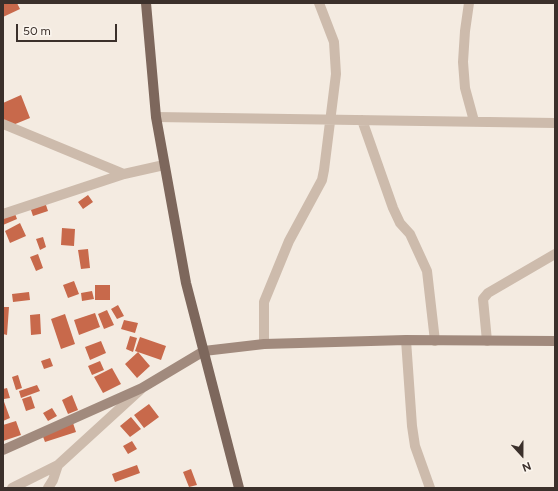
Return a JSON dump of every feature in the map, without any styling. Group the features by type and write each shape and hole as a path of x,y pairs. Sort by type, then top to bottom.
{"main road":[{"path":"146,3 156,117 186,283 239,488"},
{"path":"3,450 142,388 204,351 264,344 406,340 555,341"}],"street":[{"path":"264,344 264,302 289,241 322,180 336,74 334,42 319,3"},
{"path":"469,3 463,62 465,88 474,121"},
{"path":"156,117 555,123"},
{"path":"362,120 393,208 400,223 410,234 427,272 435,341"},
{"path":"3,124 124,174"},
{"path":"3,214 124,174 164,165"},
{"path":"487,341 483,299 488,293 555,254"},
{"path":"406,340 415,446 430,488"},
{"path":"12,488 58,465 142,388"},
{"path":"48,488 54,480 58,465"}],"building":[{"path":"3,3 17,3 20,9 3,17"},
{"path":"21,95 30,118 3,129 3,103"},
{"path":"88,195 93,202 83,209 78,202"},
{"path":"45,202 48,211 33,216 30,207"},
{"path":"14,211 17,219 3,225 3,216"},
{"path":"20,223 26,236 10,243 5,231"},
{"path":"62,228 75,229 74,246 61,245"},
{"path":"43,237 46,247 40,250 36,239"},
{"path":"88,249 90,268 81,269 78,250"},
{"path":"38,254 43,268 36,271 30,257"},
{"path":"74,281 79,294 68,298 63,285"},
{"path":"95,285 110,285 110,300 95,300"},
{"path":"92,291 94,299 82,301 81,293"},
{"path":"29,292 30,300 13,302 12,294"},
{"path":"118,305 124,316 117,319 111,309"},
{"path":"3,307 9,307 7,335 3,334"},
{"path":"107,310 114,325 104,329 98,314"},
{"path":"95,313 100,327 79,335 74,320"},
{"path":"40,314 41,334 31,335 30,315"},
{"path":"65,314 75,344 61,349 51,319"},
{"path":"124,320 138,323 135,333 121,329"},
{"path":"130,336 137,338 133,352 126,349"},
{"path":"140,337 166,346 161,360 135,351"},
{"path":"101,341 106,353 90,360 85,347"},
{"path":"138,352 150,366 137,378 125,364"},
{"path":"50,358 53,366 44,369 41,361"},
{"path":"100,361 104,370 92,375 88,366"},
{"path":"112,368 121,384 103,393 94,377"},
{"path":"18,375 22,388 16,390 12,377"},
{"path":"37,385 40,391 21,398 19,391"},
{"path":"7,388 10,398 4,399 3,389"},
{"path":"72,395 78,410 68,414 62,400"},
{"path":"31,396 35,408 26,411 22,399"},
{"path":"3,399 10,418 3,421"},
{"path":"149,404 159,417 144,428 134,415"},
{"path":"52,408 57,416 48,421 43,413"},
{"path":"131,417 141,429 130,437 120,426"},
{"path":"16,421 21,435 3,441 3,425"},
{"path":"73,423 76,432 45,442 42,434"},
{"path":"132,441 137,449 128,454 123,446"},
{"path":"137,465 140,473 115,482 112,474"},
{"path":"191,469 197,485 189,487 183,472"}]}
